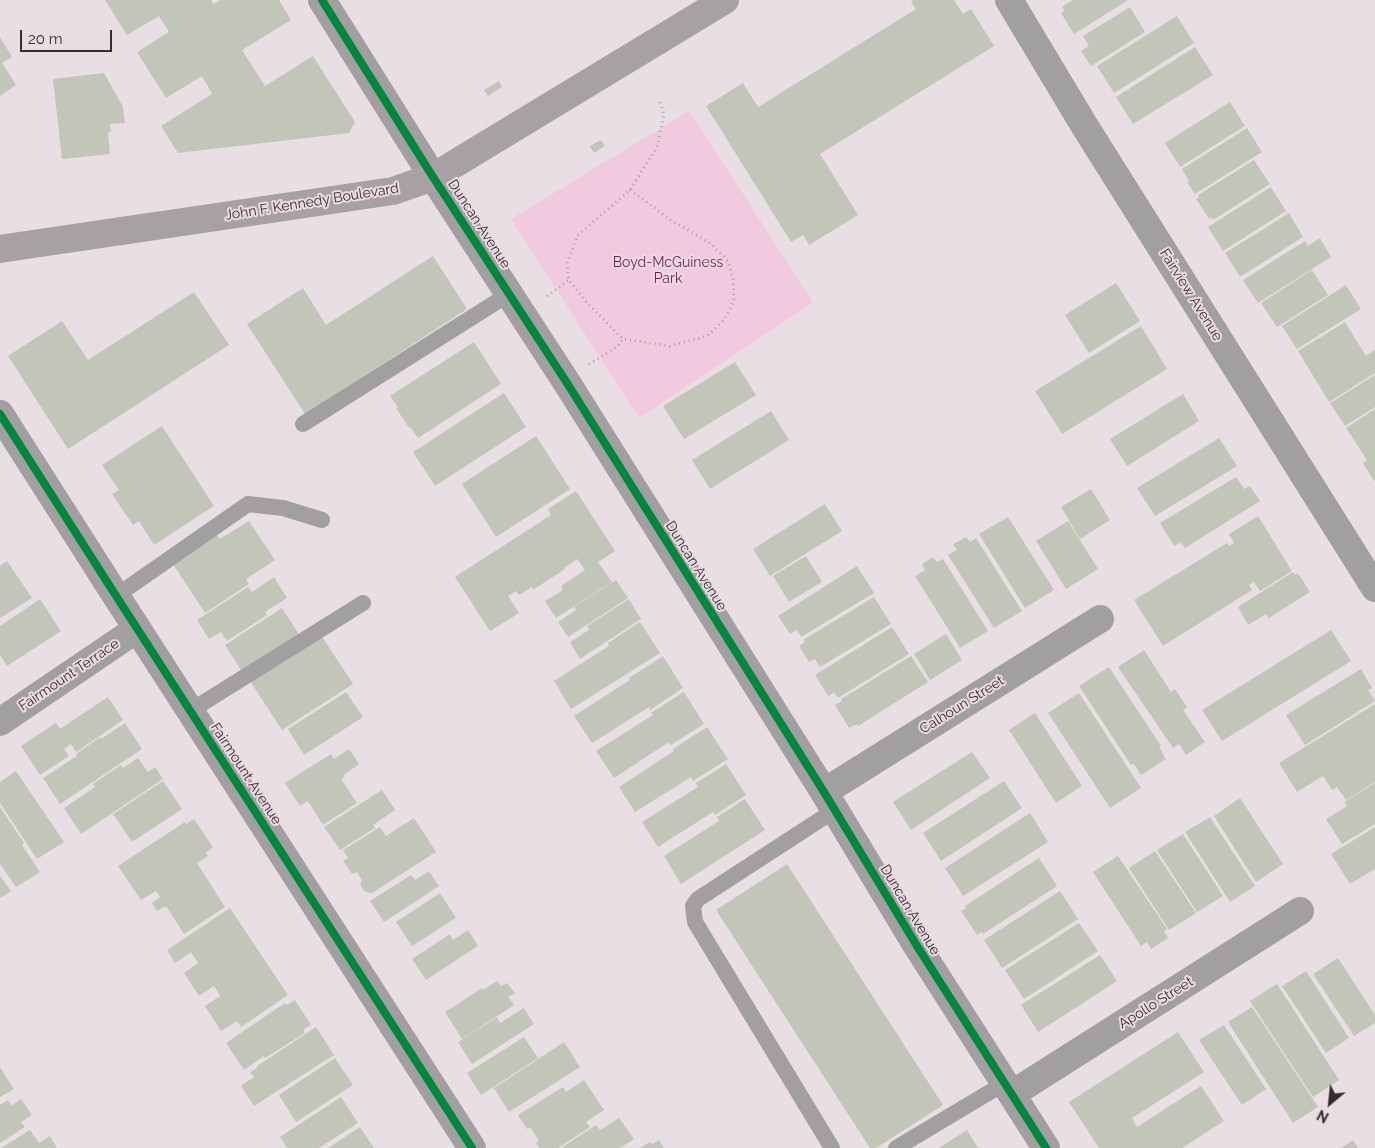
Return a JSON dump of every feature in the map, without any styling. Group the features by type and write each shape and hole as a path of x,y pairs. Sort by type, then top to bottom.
{"main road":[{"name":"John F. Kennedy Boulevard","path":"0,248 394,191 433,177 725,0"}],"street":[{"name":"Duncan Avenue","path":"322,0 829,801 917,946 1046,1148"},
{"name":"Fairview Avenue","path":"1009,0 1089,133 1375,588"},
{"name":"Fairmount Avenue","path":"0,414 472,1148"},
{"name":"Calhoun Street","path":"829,801 1100,619"},
{"name":"Fairmount Terrace","path":"0,722 137,629"},
{"name":"Apollo Street","path":"1008,1088 1300,911"}],"lane":[{"path":"303,424 509,294"},
{"path":"116,596 248,504 283,508 322,520"},
{"path":"190,711 363,603"},
{"path":"829,801 698,899 693,906 695,922 832,1148"},
{"path":"896,1148 1008,1088"}],"path":[{"path":"630,190 671,220 710,242 728,261 733,279 734,301 724,320 706,336 670,346 623,339 588,304 569,280 567,264 577,236 630,190 657,147 664,114 659,99"},
{"path":"546,297 569,280"},
{"path":"589,365 618,346 623,339"}],"green space":[{"name":"Boyd-McGuiness Park","path":"689,111 813,302 639,418 511,219"}],"building":[{"path":"105,0 211,0 214,4 221,0 279,0 291,20 242,50 265,86 313,56 355,122 349,133 178,153 161,126 212,94 202,76 166,98 137,52 169,32 159,16 127,35"},
{"path":"914,0 954,0 963,14 971,9 994,46 820,154 858,215 809,245 803,235 791,242 706,106 743,83 758,107 916,9 911,2"},
{"path":"1073,0 1128,0 1074,34 1061,13 1065,11 1062,7"},
{"path":"1130,7 1145,32 1091,66 1081,51 1089,46 1083,36"},
{"path":"1177,16 1194,43 1114,93 1097,66"},
{"path":"0,37 12,57 2,63 16,85 0,96"},
{"path":"1195,47 1213,75 1133,124 1116,97"},
{"path":"104,73 123,107 125,123 110,124 111,132 108,132 110,154 62,159 53,79"},
{"path":"499,81 502,87 488,96 484,90"},
{"path":"1230,102 1245,126 1180,167 1165,143"},
{"path":"1247,128 1262,152 1195,194 1187,182 1189,181 1182,169"},
{"path":"601,140 605,146 594,153 590,146"},
{"path":"1254,160 1270,184 1213,220 1212,217 1209,219 1196,199 1199,197 1198,195"},
{"path":"1271,187 1286,211 1223,251 1208,227"},
{"path":"1289,213 1303,237 1240,277 1225,253"},
{"path":"1320,238 1331,257 1258,303 1243,280 1305,241 1308,246"},
{"path":"433,256 467,309 305,414 247,324 303,288 326,325"},
{"path":"1312,270 1328,295 1277,327 1261,303"},
{"path":"1116,283 1140,321 1089,353 1065,315"},
{"path":"1346,285 1361,309 1297,349 1282,326"},
{"path":"194,292 229,345 68,449 8,356 62,321 88,360"},
{"path":"1345,322 1366,356 1375,350 1375,373 1329,402 1298,351"},
{"path":"1141,326 1167,369 1062,434 1035,391"},
{"path":"474,342 501,384 418,438 409,428 390,396"},
{"path":"735,362 756,395 684,439 663,406"},
{"path":"1375,375 1375,407 1345,426 1330,403"},
{"path":"504,393 526,427 435,486 413,452"},
{"path":"1183,394 1199,421 1127,466 1110,439"},
{"path":"1375,409 1374,481 1363,463 1367,460 1346,428"},
{"path":"771,411 789,440 710,489 692,460"},
{"path":"162,426 214,506 154,545 139,521 133,525 112,494 119,490 102,465"},
{"path":"536,436 570,489 496,537 462,484"},
{"path":"1219,438 1237,466 1155,516 1137,488"},
{"path":"1236,477 1244,489 1250,486 1260,501 1185,548 1181,542 1174,546 1160,523"},
{"path":"1091,489 1110,520 1080,539 1061,507"},
{"path":"576,491 615,551 598,562 612,582 556,618 545,601 563,590 561,586 585,570 577,559 533,590 532,587 519,595 516,591 508,596 519,613 490,631 455,577 551,515 548,509"},
{"path":"825,504 842,531 770,576 753,549"},
{"path":"1258,516 1292,571 1260,591 1254,582 1249,585 1252,590 1163,646 1134,600 1227,543 1229,546 1234,543 1229,534"},
{"path":"1008,517 1054,590 1025,608 979,534"},
{"path":"249,521 275,560 246,579 249,584 205,613 171,561 216,533 220,539"},
{"path":"1068,521 1098,569 1066,589 1036,541"},
{"path":"966,537 970,542 976,538 1022,611 994,628 948,555 957,550 953,544"},
{"path":"806,556 822,582 789,602 773,576"},
{"path":"933,557 937,562 943,559 988,631 960,648 915,576 925,570 922,564"},
{"path":"7,561 32,598 0,618 0,566"},
{"path":"857,566 874,593 801,637 797,630 790,634 778,616"},
{"path":"1293,572 1295,575 1298,573 1310,592 1269,618 1266,614 1248,625 1238,607"},
{"path":"274,577 287,598 265,612 267,615 227,641 221,632 209,639 197,620 248,587 252,592"},
{"path":"616,580 628,598 568,637 558,622 576,610 574,607"},
{"path":"874,597 891,624 820,667 815,659 809,662 799,646 805,642 803,640"},
{"path":"40,599 61,631 7,666 0,655 0,626"},
{"path":"629,599 641,619 580,659 570,642 589,630 587,626"},
{"path":"282,608 300,636 243,673 225,645"},
{"path":"640,622 660,653 571,709 554,681 609,646 608,643"},
{"path":"892,627 909,654 838,698 834,692 828,696 815,675"},
{"path":"1331,630 1351,661 1222,741 1202,710"},
{"path":"946,634 962,660 930,680 914,654"},
{"path":"321,635 353,684 282,730 250,681"},
{"path":"1144,650 1171,692 1175,689 1187,707 1183,710 1205,742 1186,755 1179,744 1173,748 1118,667"},
{"path":"663,656 683,688 650,710 649,707 592,743 574,716"},
{"path":"911,656 928,682 858,726 857,724 849,728 835,705 842,701 841,699"},
{"path":"1109,667 1161,746 1159,747 1166,759 1141,775 1134,764 1131,765 1079,686"},
{"path":"1361,669 1372,688 1368,690 1375,701 1305,745 1286,715"},
{"path":"346,692 363,717 304,755 288,729"},
{"path":"684,692 704,724 671,745 669,742 614,778 596,751 653,715 651,713"},
{"path":"1079,693 1141,788 1110,808 1048,713"},
{"path":"108,697 123,720 76,752 71,744 64,749 69,756 40,775 21,746 56,723 60,729"},
{"path":"1375,704 1375,782 1346,800 1337,787 1332,790 1323,776 1297,792 1279,763"},
{"path":"1035,713 1082,786 1056,803 1009,730"},
{"path":"125,723 142,749 60,804 43,778 77,756 76,754 100,737 101,739"},
{"path":"707,727 728,759 693,781 691,777 635,812 619,787"},
{"path":"349,749 359,764 341,779 357,803 323,825 308,801 300,806 285,783 331,754 334,759"},
{"path":"972,752 990,778 911,830 893,802"},
{"path":"138,758 148,772 155,767 163,779 81,834 64,808 95,787 93,784 121,765 123,768"},
{"path":"726,764 746,795 715,815 713,812 658,847 642,822 698,787 696,783"},
{"path":"16,771 64,842 37,859 0,803 0,782"},
{"path":"163,781 182,809 132,842 113,814"},
{"path":"1004,781 1022,808 941,861 923,833"},
{"path":"1375,783 1375,824 1342,844 1326,819 1347,806 1344,802"},
{"path":"382,790 395,810 373,825 375,828 340,850 324,827"},
{"path":"1240,798 1283,864 1256,882 1214,816"},
{"path":"745,799 765,830 681,884 664,856 719,821 717,817"},
{"path":"0,807 24,843 22,845 40,872 16,887 0,864"},
{"path":"1030,813 1048,842 963,896 945,868"},
{"path":"1210,817 1255,886 1230,902 1185,832"},
{"path":"414,818 436,852 372,893 365,892 360,884 362,880 357,872 352,874 343,861 348,858 343,850 380,827 386,836"},
{"path":"194,819 213,847 206,853 208,856 197,863 225,907 184,934 166,906 157,911 152,903 160,897 156,891 141,900 118,866 185,822 186,824"},
{"path":"1375,827 1375,869 1350,884 1331,854"},
{"path":"1183,834 1223,896 1197,912 1157,850"},
{"path":"1155,851 1196,913 1169,930 1129,868"},
{"path":"1118,856 1167,929 1164,931 1168,938 1151,949 1147,942 1141,946 1093,872"},
{"path":"1039,858 1057,886 983,934 982,932 977,935 961,911 966,908 965,906"},
{"path":"787,864 943,1105 876,1148 870,1148 716,910"},
{"path":"429,871 439,886 384,922 370,901 411,875 415,880"},
{"path":"0,876 11,891 0,898"},
{"path":"1060,891 1078,919 1002,968 984,940"},
{"path":"440,893 456,918 412,946 396,922"},
{"path":"230,908 288,995 241,1027 237,1021 221,1031 205,1006 220,996 214,986 199,996 184,973 198,963 191,952 175,963 167,950"},
{"path":"1079,923 1098,951 1024,999 1005,970"},
{"path":"468,930 478,946 426,980 412,959 450,934 453,940"},
{"path":"1100,955 1117,981 1038,1032 1021,1005"},
{"path":"1338,958 1375,1015 1375,1023 1354,1036 1313,974"},
{"path":"1306,971 1349,1038 1326,1053 1282,986"},
{"path":"497,981 501,986 507,983 515,993 508,997 514,1005 462,1039 445,1012 482,988 483,990"},
{"path":"1277,984 1339,1080 1313,1097 1250,1001"},
{"path":"295,1000 311,1025 303,1030 305,1033 265,1058 264,1056 244,1070 226,1043 285,1003 287,1005"},
{"path":"1252,1007 1318,1107 1293,1123 1228,1022"},
{"path":"524,1008 534,1024 472,1064 458,1042 497,1017 500,1023"},
{"path":"1224,1025 1266,1089 1242,1105 1199,1040"},
{"path":"316,1027 334,1055 254,1106 241,1086 254,1077 250,1072"},
{"path":"1178,1032 1204,1072 1132,1118 1137,1127 1201,1086 1224,1121 1182,1148 1099,1148 1069,1102"},
{"path":"524,1037 538,1058 481,1095 467,1073"},
{"path":"564,1042 580,1067 509,1112 494,1088"},
{"path":"335,1058 353,1085 296,1122 279,1095"},
{"path":"0,1067 14,1089 0,1097"},
{"path":"584,1080 604,1110 586,1122 590,1127 558,1148 540,1148 536,1143 539,1141 530,1127 527,1129 518,1115 563,1087 566,1092"},
{"path":"341,1097 358,1123 319,1148 287,1148 280,1137"},
{"path":"21,1099 32,1115 21,1122 25,1127 0,1143 0,1105 8,1100 11,1106"},
{"path":"619,1118 634,1139 620,1148 561,1148 596,1125 600,1130"},
{"path":"360,1127 374,1148 328,1148"},
{"path":"30,1130 39,1143 50,1136 57,1148 1,1148"},
{"path":"967,1130 978,1148 939,1148"},
{"path":"659,1140 664,1148 640,1148 650,1142 652,1144"},
{"path":"1353,1140 1358,1148 1341,1148"}],"cycle path":[{"path":"322,0 433,177 567,383 824,792 917,946 1046,1148"},
{"path":"0,414 472,1148"}]}
